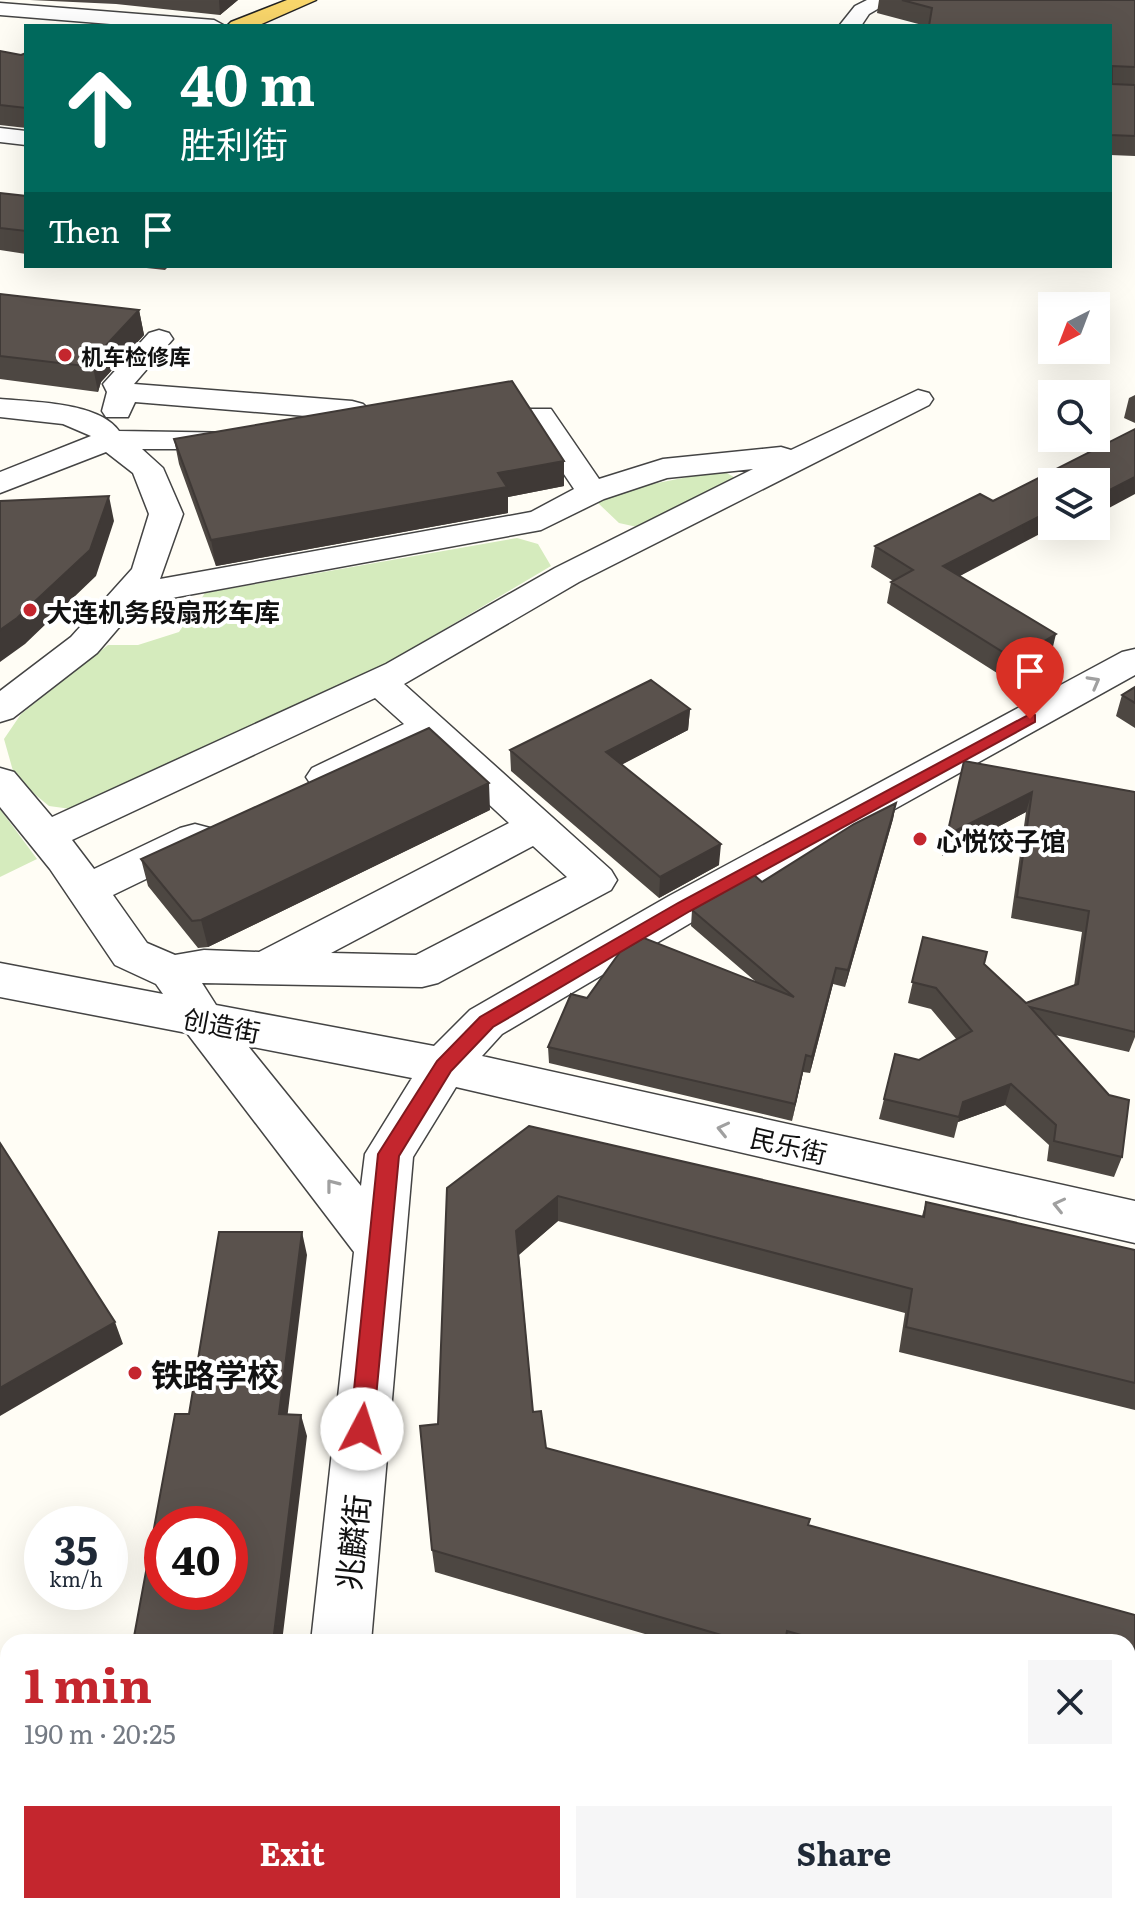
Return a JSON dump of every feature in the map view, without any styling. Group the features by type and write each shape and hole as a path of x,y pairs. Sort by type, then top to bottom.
{"main road":[{"path":"243,24 306,0"}],"street":[{"path":"852,24 862,10 883,0"},
{"path":"0,9 189,24"},
{"path":"0,135 24,138"},
{"path":"109,440 122,392 118,384 159,339"},
{"path":"0,483 109,440 221,442 351,420 360,415 352,410 122,392"},
{"path":"46,836 379,681 567,575 918,399"},
{"path":"0,408 69,415 102,429 109,440 147,468 166,514 148,572 84,645 0,710"},
{"path":"540,416 592,492"},
{"path":"127,596 541,520 592,492 663,469 807,454"},
{"path":"444,1066 486,1022 684,907 1135,660"},
{"path":"172,972 204,966 422,971 596,880 432,726 379,681"},
{"path":"289,794 432,726"},
{"path":"951,763 1012,773"},
{"path":"0,781 87,890 131,954 172,972 202,1020 380,1247"},
{"path":"87,890 231,821"},
{"path":"265,968 538,826"},
{"name":"创造街","path":"0,980 444,1066"},
{"name":"兆麟街","path":"342,1634 389,1154 444,1066"},
{"name":"民乐街","path":"444,1066 1135,1222"}],"green space":[{"path":"725,472 739,480 637,527 619,523 598,503 607,493"},
{"path":"517,538 538,544 551,566 352,684 71,809 49,806 15,778 4,739 21,714 108,645 138,645 179,632 205,593"},
{"path":"0,809 37,859 0,877"}],"building":[{"path":"902,0 1135,0 1135,67 1112,66 1112,24 929,24 932,8"},
{"path":"0,51 24,54 24,108 0,105"},
{"path":"1112,84 1135,85 1135,136 1112,135"},
{"path":"0,193 24,196 24,231 0,228"},
{"path":"0,294 139,310 95,357 93,367 0,356"},
{"path":"512,381 564,461 498,473 507,487 211,540 174,439"},
{"path":"1135,429 1135,477 1110,490 1110,468 1058,468 1090,452 1110,452 1110,442"},
{"path":"1038,478 1038,517 943,566 1056,634 1014,659 891,582 913,570 875,546 980,494 993,501"},
{"name":"大连机务段扇形车库","path":"109,496 90,550 0,630 0,501"},
{"path":"651,680 690,709 606,752 721,844 660,877 510,750"},
{"path":"1135,687 1135,703 1122,695"},
{"path":"429,728 489,783 201,920 192,921 141,859"},
{"path":"964,761 1135,792 1135,1032 1030,1007 1109,1095 1129,1100 1122,1157 1054,1141 1056,1125 1011,1084 963,1102 959,1117 884,1099 895,1054 919,1060 972,1031 936,988 912,982 923,937 987,952 984,964 1026,1003 1078,984 1089,911 1017,897 1032,792 947,835"},
{"path":"896,803 848,970 836,968 812,1057 806,1055 795,1104 548,1047 571,994 587,998 620,952 644,938 794,997 692,910 754,875 762,882 854,824"},
{"path":"529,1126 924,1217 926,1202 1135,1250 1135,1383 906,1327 912,1289 558,1196 516,1231 533,1412 541,1411 546,1448 810,1519 808,1525 1135,1615 1135,1634 798,1634 787,1631 786,1634 718,1634 432,1550 420,1426 438,1424 447,1188"},
{"path":"0,1143 115,1322 0,1388"},
{"path":"219,1232 302,1232 279,1414 301,1415 274,1634 134,1634 144,1582 144,1610 248,1610 248,1506 158,1506 175,1414 189,1414"}],"place":[{"name":"机车检修库","path":"65,355"},
{"name":"大连机务段扇形车库","path":"30,610"},
{"name":"心悦饺子馆","path":"920,839"},
{"name":"铁路学校","path":"135,1373"}],"route":[{"path":"362,1429 389,1154 444,1066 486,1022 684,907 1030,719"}]}
